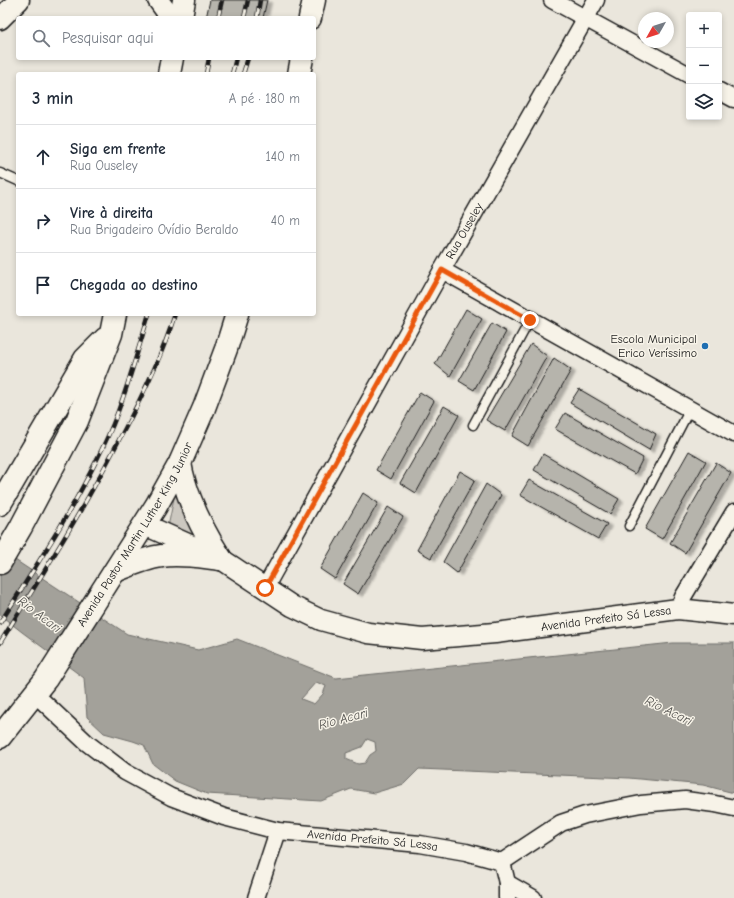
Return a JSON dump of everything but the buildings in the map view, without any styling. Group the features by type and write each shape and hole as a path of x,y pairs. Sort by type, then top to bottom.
{"main road":[{"path":"181,16 184,0"},
{"path":"310,16 314,0"},
{"path":"169,72 172,60"},
{"path":"298,72 302,60"},
{"name":"Avenida Pastor Martin Luther King Junior","path":"0,737 41,687 144,525 180,462 226,349 236,316"},
{"path":"0,504 85,359 113,324"},
{"path":"0,563 21,527 77,421 113,324"},
{"path":"180,462 184,482 193,508 221,559"},
{"path":"110,579 145,560 162,556 175,555 221,559"}],"street":[{"path":"0,19 19,0"},
{"path":"158,0 170,16"},
{"path":"552,0 686,73"},
{"name":"Rua Ouseley","path":"265,588 442,270 596,0"},
{"path":"722,93 734,99"},
{"path":"442,270 734,434"},
{"path":"678,609 683,597 734,512"},
{"name":"Avenida Prefeito Sá Lessa","path":"144,525 221,559 292,606 321,620 368,633 422,639 495,633 678,609 734,615"},
{"name":"Avenida Prefeito Sá Lessa","path":"41,687 87,743 125,772 171,797 224,817 278,832 420,844 466,852 502,862"},
{"path":"533,898 507,890 502,862 561,823 585,815 641,804 685,800 734,808"},
{"path":"256,898 278,832"}],"lane":[{"path":"0,173 16,181"},
{"path":"473,425 530,320"},
{"path":"629,526 690,409"}],"shaded area":[{"path":"175,493 203,543 168,527"}],"water":[{"name":"Rio Acari","path":"0,550 127,634 198,650 237,639 336,678 673,643 734,643 734,793 703,785 629,778 419,769 404,784 374,793 351,789 321,801 207,794 175,781 153,764 144,745 104,733 87,717 84,678 0,615","holes":["316,682 326,686 323,694 314,704 301,699","367,739 375,742 376,751 370,755 365,763 358,764 346,759 346,753 362,747"]}],"railway":[{"path":"218,16 222,0"},
{"path":"244,16 248,0"},
{"path":"257,16 260,0"},
{"path":"206,72 209,60"},
{"path":"232,72 236,60"},
{"path":"244,72 247,60"},
{"path":"0,623 66,516 91,472 116,416 134,365 148,316"},
{"path":"0,643 63,541 93,489 151,376 164,346 174,316"}],"place":[{"name":"Escola Municipal Erico Veríssimo","path":"705,346"}],"route":[{"path":"265,588 442,270 530,320"}]}
